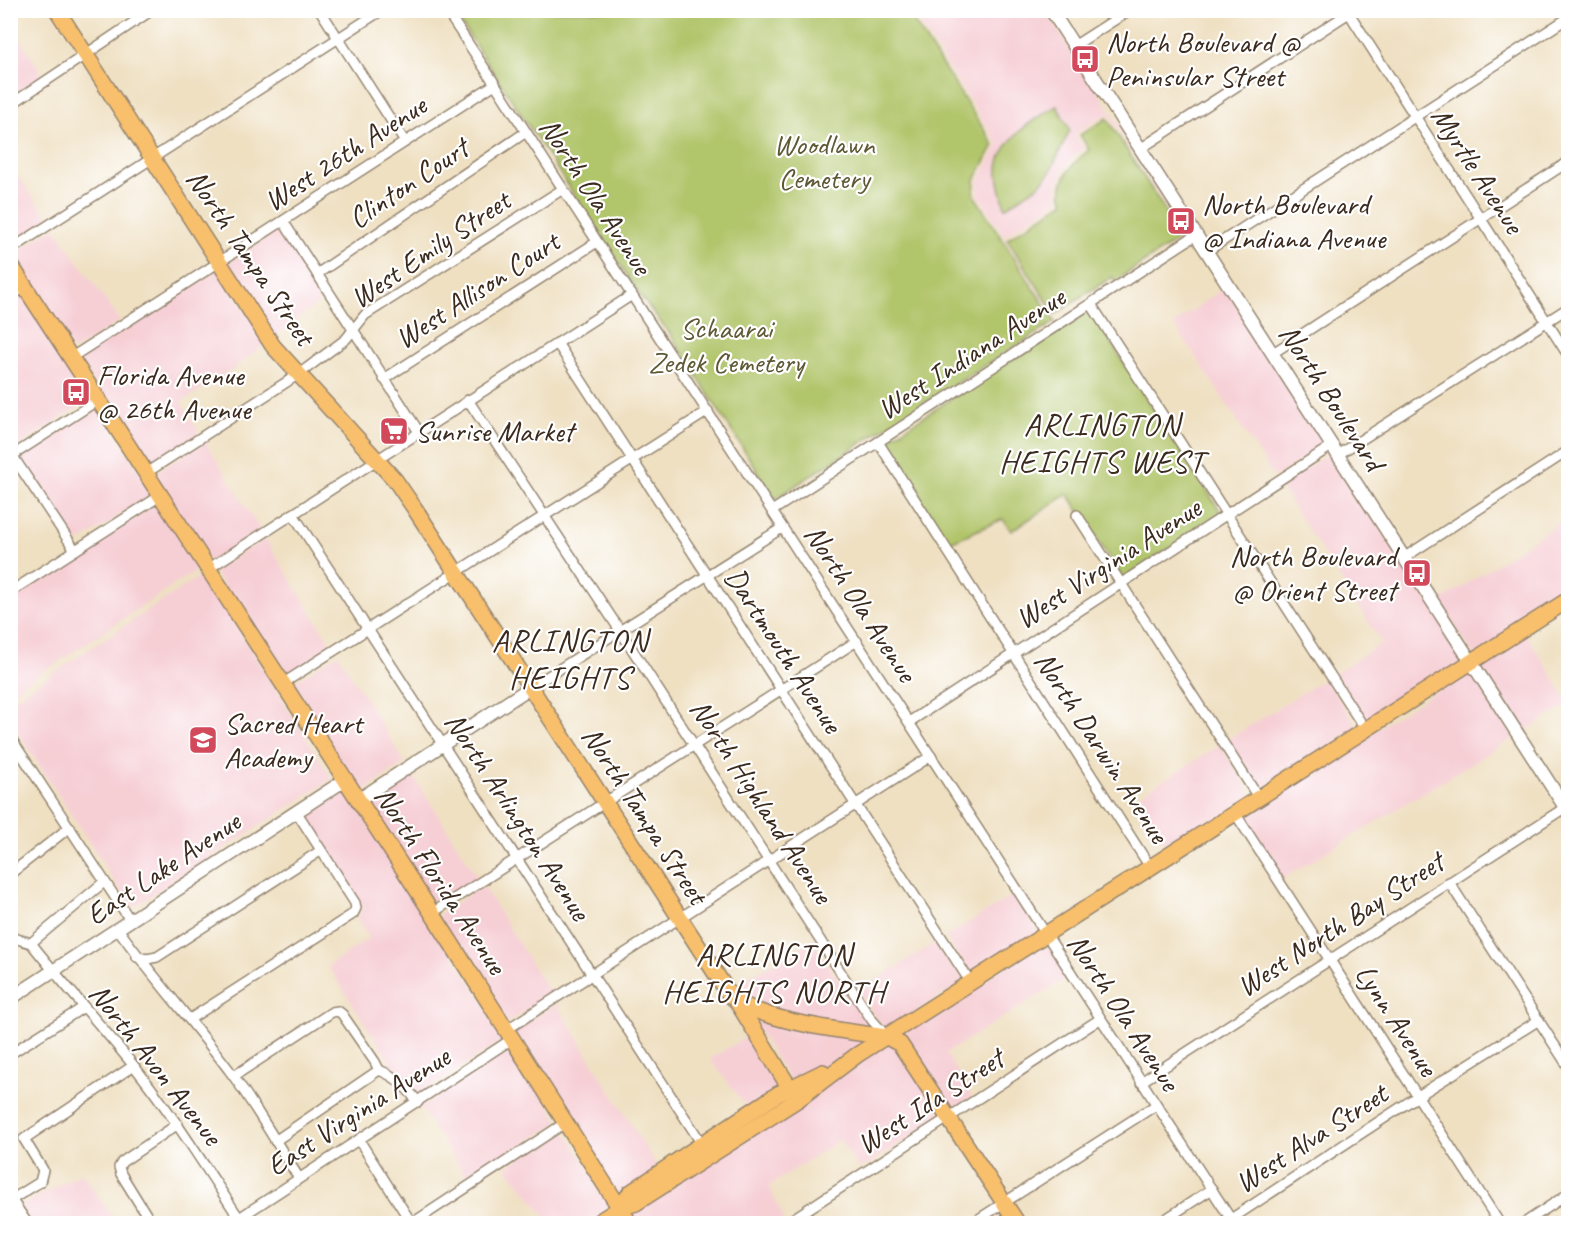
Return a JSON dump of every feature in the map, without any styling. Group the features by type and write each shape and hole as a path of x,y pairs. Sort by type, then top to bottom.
{"main road":[{"name":"North Tampa Street","path":"57,10 273,346 395,480 794,1094"},
{"name":"North Florida Avenue","path":"10,264 432,913 630,1224"},
{"path":"595,1224 620,1208 636,1203 794,1094 1569,600"},
{"path":"735,1000 775,1017 886,1037"},
{"name":"North Highland Avenue","path":"886,1037 900,1044 906,1051 1018,1224"},
{"path":"620,1208 630,1193 702,1144 794,1094"}],"street":[{"path":"10,105 152,10"},
{"path":"320,10 405,142"},
{"path":"10,250 382,10"},
{"name":"North Ola Avenue","path":"446,10 857,641 1100,1020 1233,1221"},
{"name":"North Boulevard","path":"1051,10 1567,809"},
{"path":"1074,46 1130,10"},
{"path":"1140,148 1350,12"},
{"name":"Myrtle Avenue","path":"1350,12 1480,219 1569,355"},
{"path":"1207,251 1569,18"},
{"name":"West 26th Avenue","path":"72,357 495,84"},
{"name":"Clinton Court","path":"317,274 526,132"},
{"path":"1273,353 1569,162"},
{"name":"West Emily Street","path":"146,473 299,374 346,339 365,315 563,189"},
{"path":"283,221 419,432"},
{"name":"West Indiana Avenue","path":"772,511 1196,235"},
{"name":"West Allison Court","path":"384,379 597,242"},
{"path":"10,296 25,287"},
{"path":"208,569 632,295"},
{"path":"1091,304 1365,729"},
{"name":"West Virginia Avenue","path":"909,722 1226,516 1569,309"},
{"name":"Dartmouth Avenue","path":"557,344 970,983"},
{"path":"75,550 11,455 98,400"},
{"name":"North Highland Avenue","path":"468,400 621,632 767,860 872,1020 886,1037"},
{"path":"282,684 708,411"},
{"name":"North Darwin Avenue","path":"878,442 1150,867"},
{"path":"1405,557 1569,451"},
{"path":"10,591 160,496"},
{"name":"North Arlington Avenue","path":"293,514 702,1144"},
{"path":"1077,515 1258,797"},
{"path":"358,800 782,528"},
{"path":"432,913 857,641"},
{"path":"10,737 130,920"},
{"path":"679,917 931,756"},
{"name":"East Lake Avenue","path":"10,999 345,780"},
{"name":"West North Bay Street","path":"1141,1082 1449,882 1567,809"},
{"path":"190,1019 353,914 356,908 355,903 296,811"},
{"name":"Lynn Avenue","path":"1234,813 1500,1224"},
{"path":"10,874 70,827"},
{"path":"137,957 157,957 320,851"},
{"path":"10,937 31,943 105,882"},
{"path":"1449,882 1569,1066"},
{"name":"East Virginia Avenue","path":"230,1224 241,1221 299,1178 418,1102 592,974 679,917"},
{"path":"118,929 137,957 190,1019 234,1076 299,1178"},
{"name":"North Avon Avenue","path":"31,943 178,1124 241,1221"},
{"path":"10,1054 84,1007"},
{"path":"234,1076 332,1012 338,1011 379,1070 402,1083 418,1102"},
{"name":"West Ida Street","path":"785,1224 1100,1020"},
{"name":"West Alva Street","path":"1233,1221 1418,1096 1539,1020"},
{"path":"26,1224 11,1200 40,1182 43,1170 24,1139 133,1066"},
{"path":"275,1141 379,1070"},
{"path":"971,1224 1156,1105"},
{"path":"359,1140 412,1223 565,1123"},
{"path":"152,1224 119,1167 122,1162 178,1124"},
{"path":"1158,1224 1212,1189"},
{"path":"1523,1224 1569,1194"}],"shaded area":[{"path":"912,11 1046,11 1189,233 1185,235 1107,114 1077,132 1076,136 1084,148 1064,169 1058,183 1059,200 1004,236 978,194 978,181 997,143"},
{"path":"10,22 42,75 11,96 10,96"},
{"path":"10,165 49,219 11,244 10,244"},
{"path":"54,227 120,321 73,351 11,256"},
{"path":"282,228 326,297 273,338 226,264"},
{"path":"219,268 266,343 235,368 181,402 199,433 147,467 78,359"},
{"path":"1225,287 1327,443 1275,478 1174,324"},
{"path":"24,293 92,398 14,449 11,445 11,302"},
{"path":"97,406 154,494 76,544 19,457"},
{"path":"205,441 260,530 209,563 152,475"},
{"path":"1332,451 1467,661 1366,723 1334,674 1382,643 1280,486"},
{"path":"159,502 201,567 11,693 11,597"},
{"path":"1568,517 1568,594 1474,656 1439,602"},
{"path":"265,538 332,646 283,678 214,571"},
{"path":"203,574 332,779 132,908 11,722 11,701"},
{"path":"1526,634 1568,701 1568,705 1523,732 1479,664"},
{"path":"338,654 405,763 359,794 288,686"},
{"path":"1472,669 1515,737 1282,879 1241,814"},
{"path":"1326,678 1358,728 1259,791 1227,740"},
{"path":"1220,745 1252,796 1169,849 1135,798"},
{"path":"410,771 478,878 433,907 364,802"},
{"path":"344,786 506,1038 418,1096 406,1080 398,1074 328,966 369,938 356,917 362,907 302,813"},
{"path":"483,886 551,995 507,1023 438,915"},
{"path":"1015,894 1039,933 971,977 946,937"},
{"path":"812,941 875,1030 776,1013 759,1007 730,987"},
{"path":"938,941 964,981 887,1031 858,991"},
{"path":"1045,941 1068,977 946,1053 972,1097 950,1111 897,1036"},
{"path":"721,992 783,1086 747,1108 710,1059 746,1037"},
{"path":"556,1003 658,1168 620,1199 512,1032"},
{"path":"746,1011 874,1039 855,1051 791,1082"},
{"path":"886,1043 894,1044 943,1116 869,1164 859,1168 840,1140 769,1186 784,1219 777,1223 635,1223 627,1211"},
{"path":"511,1046 559,1122 500,1160 497,1155 465,1175 420,1107"},
{"path":"564,1130 614,1206 587,1223 551,1223 506,1167"},
{"path":"82,1173 116,1223 31,1223 20,1206"}],"green space":[{"name":"Woodlawn Cemetery","path":"453,11 907,11 994,145 975,180 974,195 1055,322 775,499 670,334 642,298"},
{"path":"1057,106 1070,130 1049,174 1037,187 1005,208 998,175 1003,153 1017,133"},
{"path":"1107,118 1181,238 1115,281 1112,277 1055,314 1007,239 1064,202 1062,187 1067,173 1089,150 1080,135"},
{"path":"1090,310 1219,509 1220,514 1123,579 1068,494 1011,531 1003,519 948,543 889,452 887,445 890,438"}],"place":[{"name":"North Boulevard @ Peninsular Street","path":"1085,59"},
{"name":"North Boulevard @ Indiana Avenue","path":"1181,221"},
{"name":"Florida Avenue @ 26th Avenue","path":"76,392"},
{"name":"Sunrise Market","path":"394,431"},
{"name":"North Boulevard @ Orient Street","path":"1417,573"},
{"name":"Sacred Heart Academy","path":"203,740"}],"district":[{"name":"ARLINGTON HEIGHTS WEST","path":"1102,442"},
{"name":"ARLINGTON HEIGHTS","path":"570,658"},
{"name":"ARLINGTON HEIGHTS NORTH","path":"774,972"}],"park label":[{"name":"Schaarai Zedek Cemetery","path":"726,345"}]}
